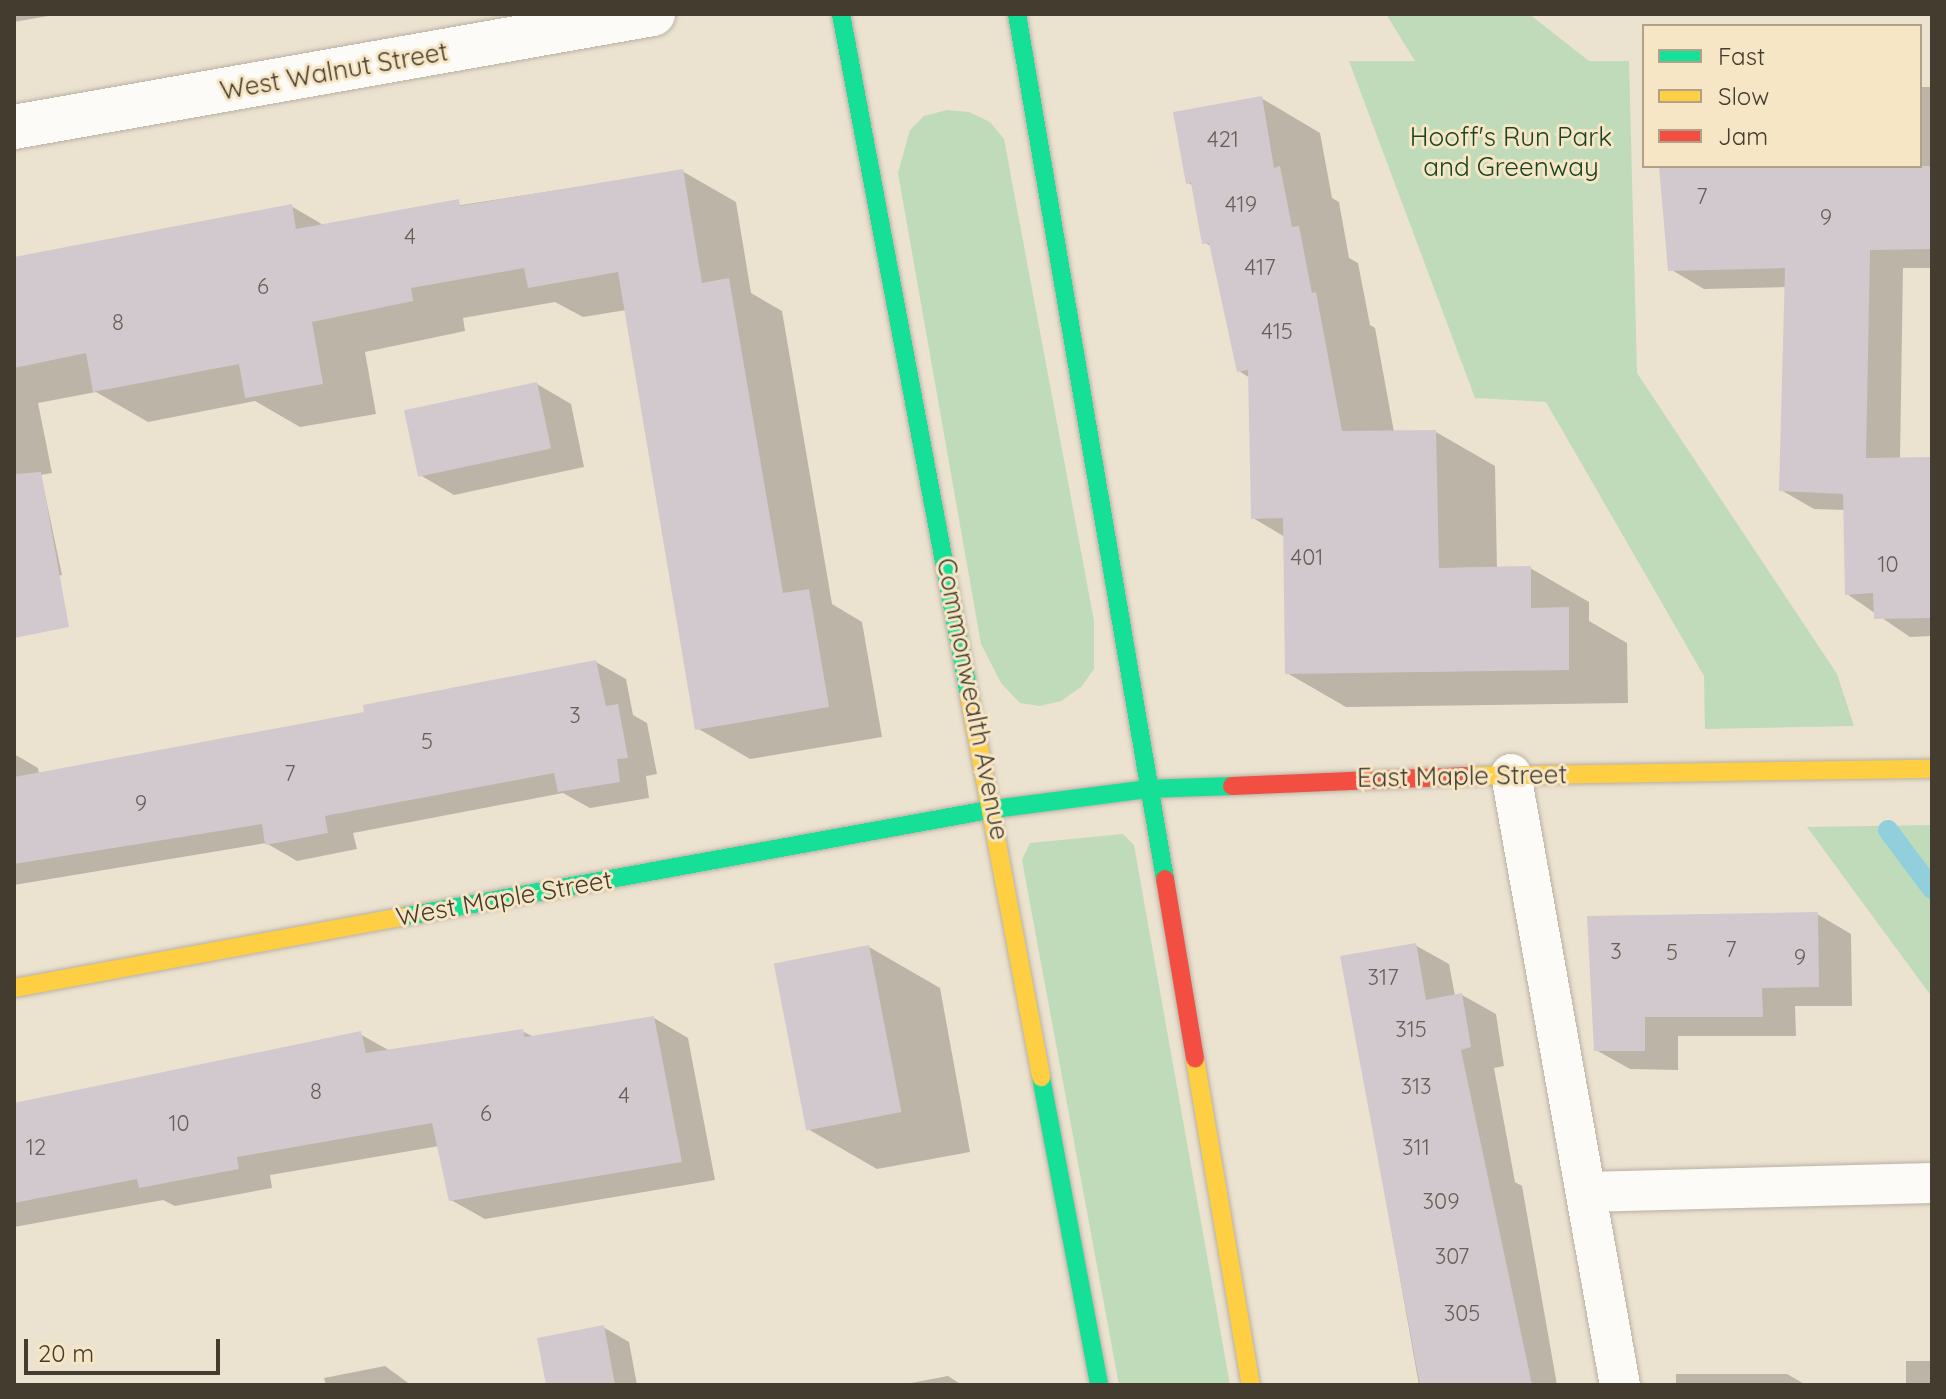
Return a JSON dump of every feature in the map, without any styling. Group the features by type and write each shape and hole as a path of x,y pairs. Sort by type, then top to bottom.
{"street":[{"name":"West Walnut Street","path":"14,127 653,14"},
{"name":"Commonwealth Avenue","path":"841,14 994,809 1099,1385"},
{"path":"1017,14 1251,1385"},
{"name":"East Maple Street","path":"994,809 1147,789 1511,774 1932,769"},
{"name":"West Maple Street","path":"14,988 994,809"}],"lane":[{"path":"1511,774 1620,1385"},
{"path":"1586,1192 1932,1183"}],"green space":[{"name":"Hooff's Run Park and Greenway","path":"1386,14 1529,14 1589,61 1629,61 1637,373 1837,674 1854,726 1705,729 1704,676 1546,402 1475,398 1349,61 1415,61"},
{"path":"947,110 969,112 990,122 1004,139 1094,621 1094,669 1081,687 1061,701 1040,706 1020,703 1001,683 981,644 898,173 910,130 924,116"},
{"path":"1932,825 1932,997 1807,827"},
{"path":"1123,834 1134,845 1230,1385 1119,1385 1022,860 1030,843"}],"building":[{"path":"1262,96 1274,168 1280,166 1292,227 1299,226 1312,293 1316,292 1342,431 1436,430 1439,568 1531,566 1531,608 1569,607 1569,670 1285,674 1283,518 1251,519 1248,370 1237,372 1209,243 1202,244 1191,183 1186,184 1173,112"},
{"path":"1932,166 1932,249 1870,250 1866,458 1932,457 1932,618 1874,619 1873,593 1845,595 1843,494 1779,491 1785,268 1668,271 1659,168"},
{"path":"683,169 702,283 729,278 783,593 809,589 829,707 695,730 618,272 528,288 524,268 411,288 413,301 312,322 323,384 245,398 239,364 93,392 86,353 14,368 14,257 292,204 296,229 459,199 460,206"},
{"path":"537,382 551,449 418,477 404,410"},
{"path":"41,472 69,627 14,638 14,474"},
{"path":"596,660 606,706 618,704 628,758 617,759 620,782 558,792 554,773 325,816 328,833 265,845 262,824 14,864 14,777 364,712 363,705"},
{"path":"1818,912 1819,987 1762,988 1763,1017 1645,1017 1645,1051 1594,1051 1587,916"},
{"path":"1416,943 1426,1000 1462,993 1471,1047 1461,1050 1532,1385 1420,1385 1340,956"},
{"path":"869,945 901,1112 806,1130 774,964"},
{"path":"654,1016 682,1162 449,1201 432,1123 237,1157 239,1169 139,1188 137,1179 14,1203 14,1103 361,1031 366,1053 523,1029 525,1037"},
{"path":"604,1325 615,1385 546,1385 537,1338"}],"waterway":[{"path":"1888,830 1932,889"}],"traffic: fast":[{"path":"841,14 969,695"},
{"path":"1017,14 1165,879"},
{"path":"402,917 994,809 1147,789 1232,786"},
{"path":"1041,1077 1099,1385"}],"traffic: slow":[{"path":"969,695 1041,1077"},
{"path":"1469,776 1932,769"},
{"path":"14,988 402,917"},
{"path":"1195,1059 1251,1385"}],"traffic: jam":[{"path":"1232,786 1469,776"},
{"path":"1165,879 1195,1059"}]}
